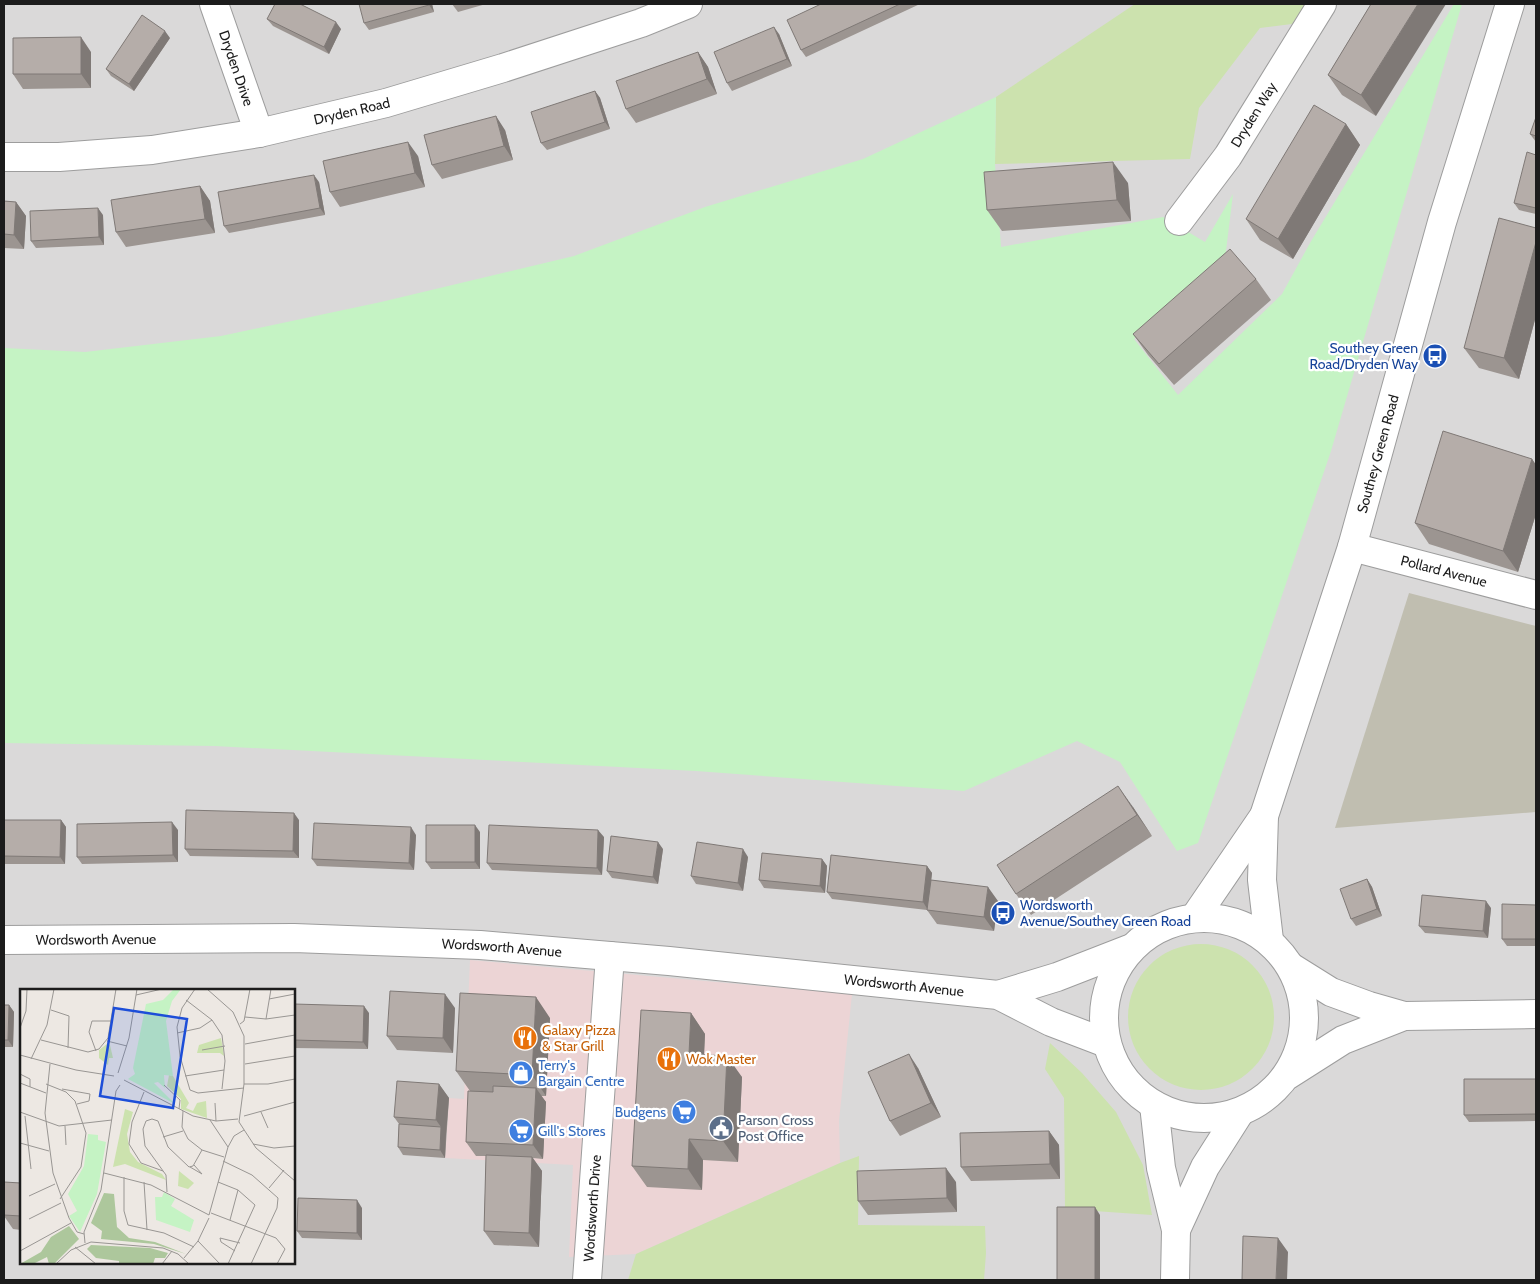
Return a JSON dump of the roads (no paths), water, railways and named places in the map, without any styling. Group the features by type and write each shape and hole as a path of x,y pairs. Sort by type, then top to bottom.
{"street":[{"name":"Dryden Drive","path":"214,4 258,133"},
{"name":"Dryden Road","path":"4,157 59,157 152,150 258,133 386,103 622,29 688,4"},
{"name":"Dryden Way","path":"1179,221 1228,156 1322,4"},
{"name":"Southey Green Road","path":"1269,940 1262,880 1264,816 1352,546 1442,222 1510,4"},
{"name":"Pollard Avenue","path":"1352,546 1536,595"},
{"name":"Southey Green Road","path":"1195,917 1264,816"},
{"path":"1404,1016 1343,1040 1287,1076 1266,1098 1240,1112 1211,1119 1181,1116 1154,1105 1128,1085 1111,1057 1106,1044 1103,1010 1112,977 1130,949 1149,933 1171,922 1195,917 1222,918 1247,926 1269,940 1292,967 1331,992 1404,1016 1536,1014"},
{"name":"Wordsworth Avenue","path":"4,940 294,938 480,945 688,963 998,995 1051,1022 1106,1044"},
{"name":"Wordsworth Avenue","path":"998,995 1057,977 1130,949"},
{"name":"Wordsworth Drive","path":"587,1280 610,956"},
{"path":"1287,1076 1300,1050 1305,1022 1302,993 1292,967"},
{"path":"1154,1105 1161,1168 1176,1230 1175,1280"},
{"path":"1176,1230 1205,1167 1240,1112"}],"place":[{"name":"Southey Green Road/Dryden Way","path":"1435,356"},
{"name":"Wordsworth Avenue/Southey Green Road","path":"1003,913"},
{"name":"Galaxy Pizza & Star Grill","path":"525,1038"},
{"name":"Wok Master","path":"669,1059"},
{"name":"Terry's Bargain Centre","path":"521,1073"},
{"name":"Budgens","path":"684,1112"},
{"name":"Parson Cross Post Office","path":"721,1128"},
{"name":"Gill's Stores","path":"521,1131"}]}
